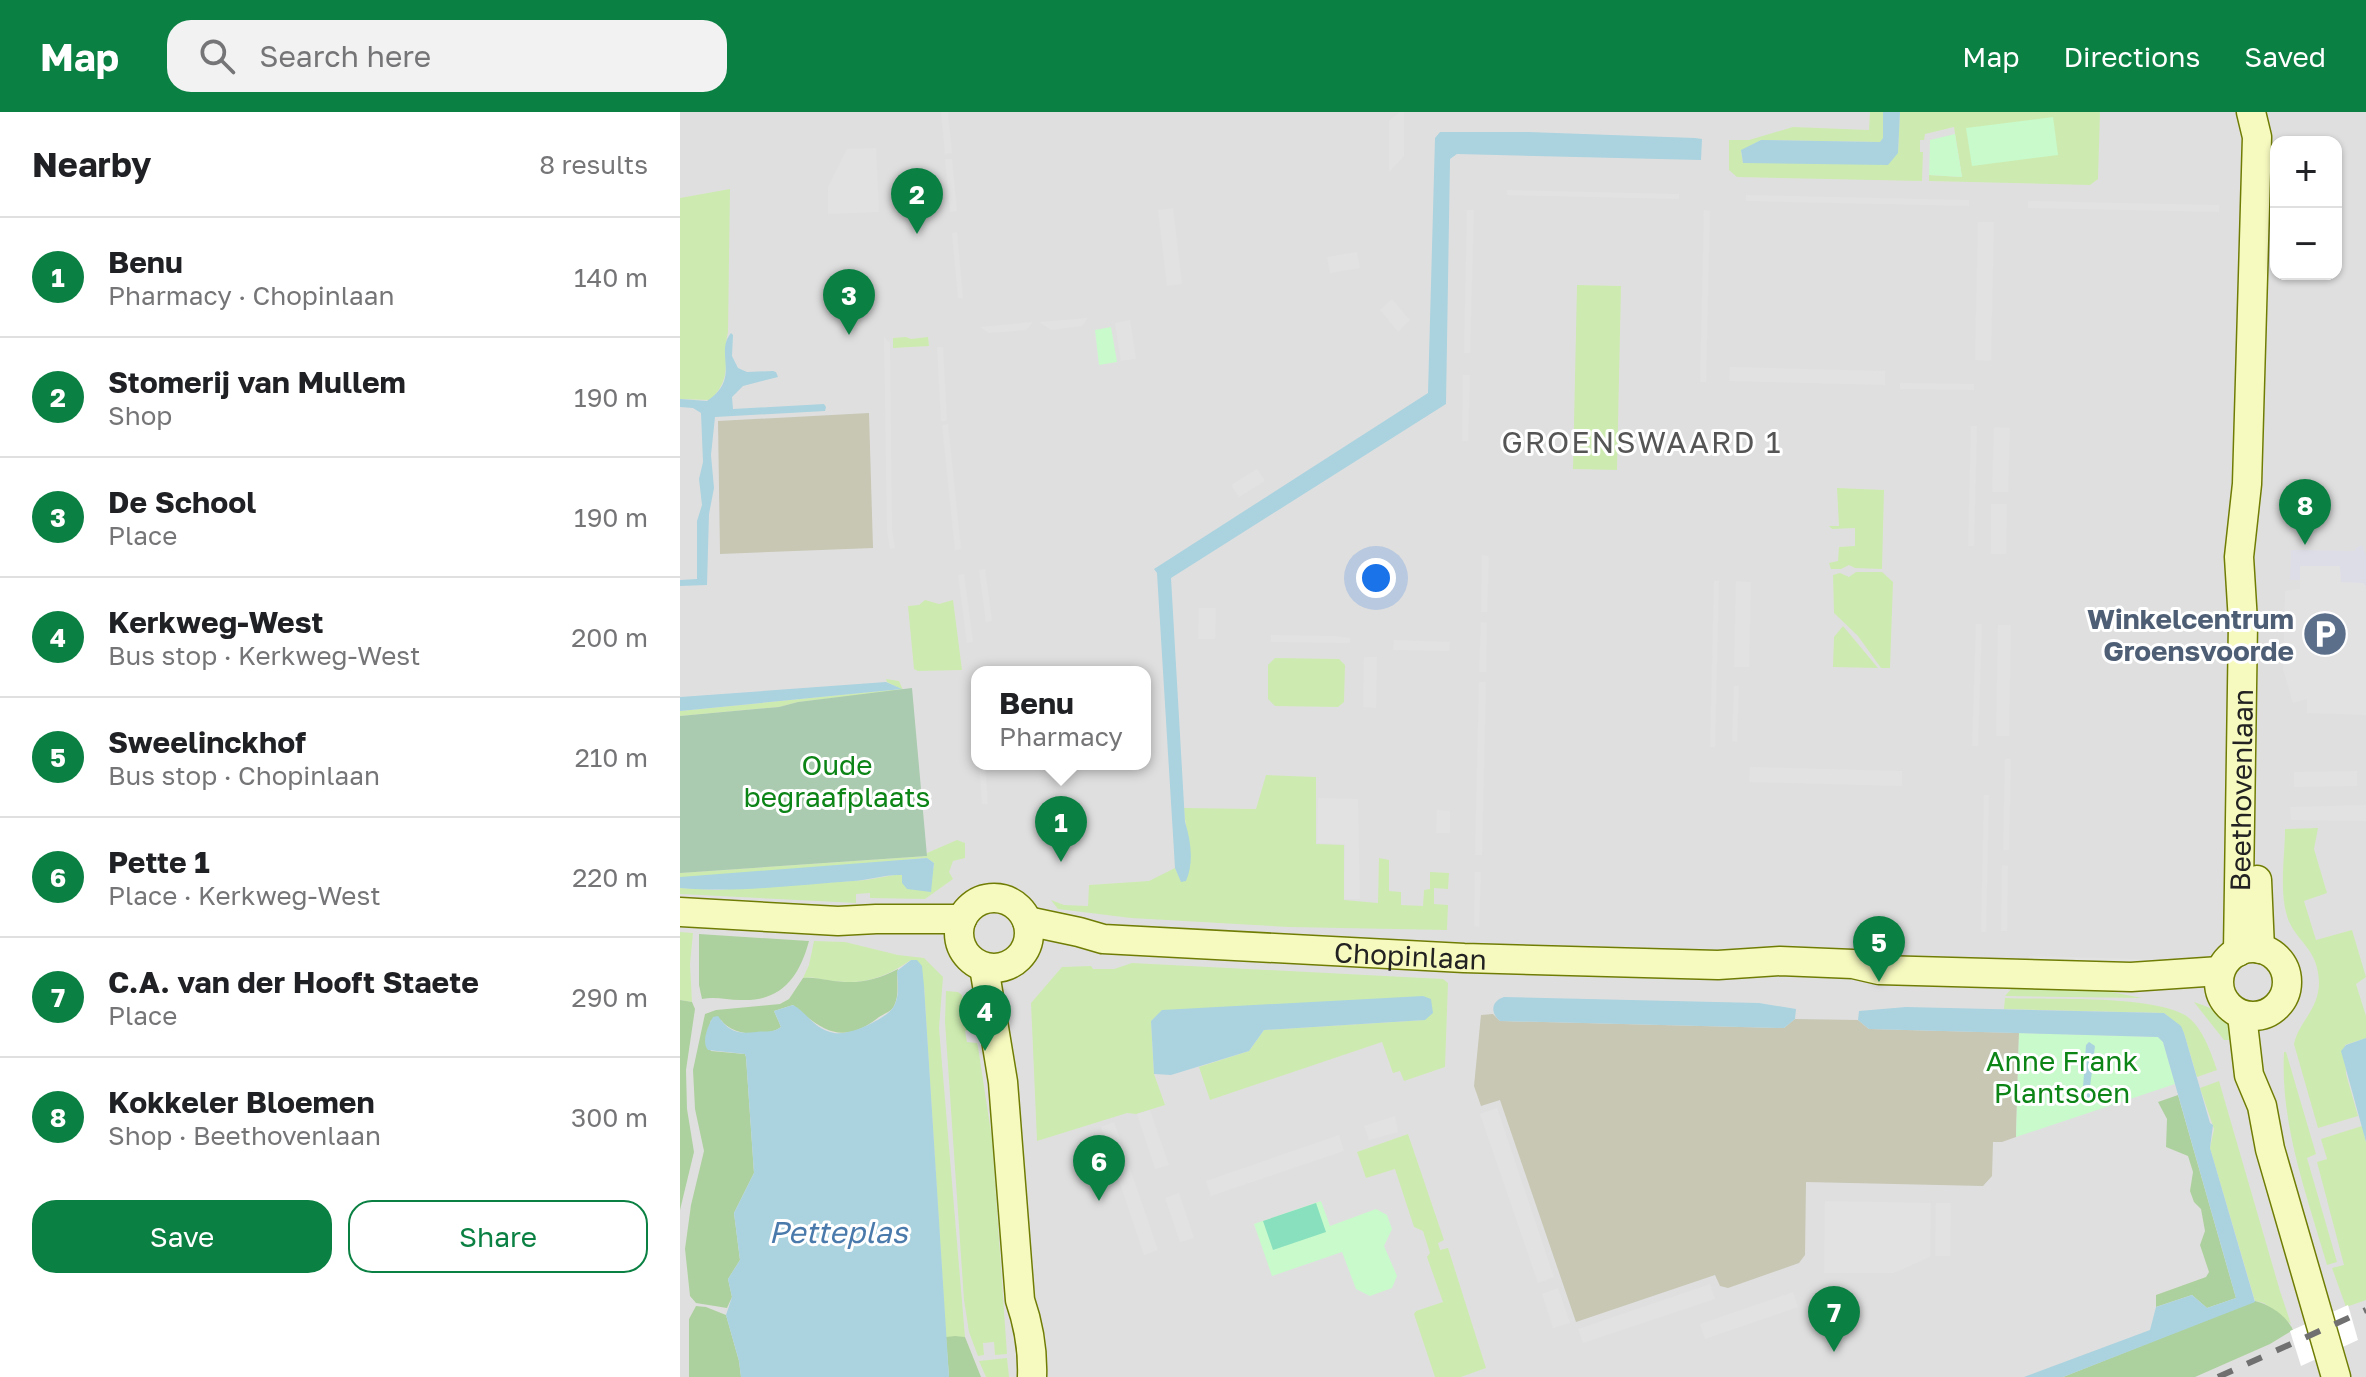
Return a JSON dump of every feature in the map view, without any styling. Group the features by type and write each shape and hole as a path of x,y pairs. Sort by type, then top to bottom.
{"main road":[{"name":"Beethovenlaan","path":"2258,120 2247,484 2239,557 2243,636 2241,983 2249,1075 2262,1106 2270,1149 2336,1377"},
{"path":"995,898 1014,905 1026,934 1021,956 994,967 969,958 961,931 972,906 995,898"},
{"path":"680,912 961,931"},
{"name":"Chopinlaan","path":"1026,934 1077,946 1103,939 1464,958 1718,965 1817,977 1853,976 1879,970 2241,983"},
{"path":"994,967 1020,1300 1033,1354 1032,1377"},
{"path":"1020,1300 1016,1322 1020,1377"}],"shaded area":[{"path":"680,112 2366,112 2366,1377 680,1377"},
{"path":"941,112 948,112 952,153 945,154"},
{"path":"1404,112 1404,156 1389,172 1389,121"},
{"path":"876,148 879,212 828,214 828,187 847,149"},
{"path":"945,159 952,159 957,211 950,212"},
{"path":"1507,190 1679,194 1679,199 1507,195"},
{"path":"1746,195 1969,200 1969,206 1746,201"},
{"path":"2028,201 2219,205 2219,212 2028,208"},
{"path":"1173,208 1182,284 1167,286 1158,210"},
{"path":"1467,210 1474,210 1470,353 1464,353"},
{"path":"1704,210 1710,211 1706,382 1700,382"},
{"path":"1978,222 1994,222 1991,361 1975,360"},
{"path":"957,232 963,298 958,298 952,233"},
{"path":"1357,252 1360,268 1330,273 1327,257"},
{"path":"1392,299 1410,320 1398,332 1380,310"},
{"path":"1088,318 1082,326 1051,330 1039,322"},
{"path":"1130,320 1136,359 1121,361 1115,323"},
{"path":"1033,322 1026,330 989,333 980,327"},
{"path":"884,337 890,343 892,530 895,548 890,549 887,531"},
{"path":"937,347 943,347 947,421 941,421"},
{"path":"1730,367 1885,371 1885,385 1729,381"},
{"path":"1463,375 1470,375 1468,441 1462,441"},
{"path":"1900,383 1974,384 1974,390 1900,389"},
{"path":"869,413 873,548 720,554 718,421"},
{"path":"948,424 961,549 955,550 942,425"},
{"path":"1971,426 1977,426 1974,546 1968,546"},
{"path":"1994,427 2010,428 2008,492 1992,492"},
{"path":"1257,469 1265,481 1239,497 1231,485"},
{"path":"1991,504 2007,504 2006,554 1991,554"},
{"path":"2362,545 2366,555 2366,586 2363,583 2341,582 2340,566 2300,566 2300,580 2290,580 2291,550 2355,551"},
{"path":"1482,555 1489,556 1487,612 1481,612"},
{"name":"Winkelcentrum Groensvoorde","path":"2300,566 2341,566 2366,585 2366,715 2307,713 2307,699 2293,703 2283,669 2285,591 2300,589"},
{"path":"985,569 992,621 986,622 979,570"},
{"path":"964,574 973,642 967,643 958,575"},
{"path":"1714,581 1719,581 1715,747 1710,747"},
{"path":"1736,581 1751,582 1749,667 1734,667"},
{"path":"1199,608 1216,608 1215,639 1198,639"},
{"path":"1481,622 1487,623 1486,672 1479,672"},
{"path":"1976,624 1982,624 1978,746 1972,746"},
{"path":"1998,625 2011,625 2009,736 1996,736"},
{"path":"1271,635 1334,636 1350,638 1350,643 1271,642"},
{"path":"1394,640 1450,642 1449,651 1393,650"},
{"path":"1364,657 1377,657 1376,708 1363,707"},
{"path":"1479,682 1486,682 1482,855 1475,855"},
{"path":"1734,686 1739,686 1737,742 1732,741"},
{"path":"2005,759 2011,759 2009,850 2003,850"},
{"path":"1750,767 1902,771 1902,786 1749,782"},
{"path":"979,770 985,770 988,804 982,804"},
{"path":"2357,771 2357,786 2294,787 2294,772"},
{"path":"1984,795 1989,795 1986,932 1981,932"},
{"path":"1318,798 1358,799 1360,899 1344,899 1345,844 1317,843"},
{"path":"2366,805 2366,821 2291,820 2290,807"},
{"path":"1437,810 1450,811 1450,833 1436,833"},
{"path":"2002,865 2008,866 2007,931 2001,931"},
{"path":"1475,872 1481,872 1479,927 1474,926"},
{"path":"1508,944 1662,947 1662,954 1508,950"},
{"path":"2029,956 2170,960 2169,966 2028,963"},
{"path":"1493,1014 1500,1021 1784,1028 1795,1019 1858,1020 1869,1029 2019,1033 2016,1137 1993,1142 1992,1176 1983,1186 1806,1182 1805,1255 1799,1263 1728,1288 1720,1286 1715,1275 1576,1322 1500,1100 1481,1106 1474,1086 1481,1015"},
{"path":"1497,1108 1554,1277 1538,1283 1480,1114"},
{"path":"1150,1110 1169,1165 1155,1169 1137,1114"},
{"path":"1395,1116 1398,1132 1369,1140 1364,1126"},
{"path":"1114,1122 1158,1250 1144,1255 1101,1127"},
{"path":"1339,1135 1344,1151 1211,1196 1206,1181"},
{"path":"1179,1193 1194,1238 1180,1242 1165,1198"},
{"path":"1825,1201 1931,1203 1930,1257 1894,1273 1824,1273"},
{"path":"1936,1203 1951,1203 1950,1256 1935,1256"},
{"path":"1710,1284 1715,1299 1583,1343 1578,1329"},
{"path":"1558,1288 1570,1323 1553,1328 1542,1294"},
{"path":"1793,1292 1798,1307 1705,1339 1700,1324"}],"green space":[{"path":"1870,112 1883,112 1883,139 1880,142 1761,140 1741,151 1743,163 1898,153 1900,112 2100,112 2098,179 2090,185 1929,181 1929,175 1962,177 1954,127 1925,134 1924,140 1920,140 1920,152 1923,152 1922,181 1737,177 1729,170 1729,140 1749,140 1793,127 1869,130"},
{"path":"2053,117 2058,155 1972,166 1966,128"},
{"path":"1955,134 1962,177 1929,175 1930,140"},
{"path":"730,189 725,376 710,400 680,399 680,198"},
{"path":"1577,285 1621,286 1617,470 1573,469"},
{"path":"1111,327 1117,362 1099,365 1095,330"},
{"path":"928,337 929,346 893,348 893,338"},
{"path":"1837,488 1884,490 1882,569 1849,565 1831,569 1829,563 1838,561 1839,547 1855,546 1855,528 1832,529 1829,526 1839,526"},
{"path":"1856,572 1882,572 1893,582 1890,668 1881,668 1858,636 1834,613 1833,575 1840,573 1849,577"},
{"path":"925,600 939,604 953,600 962,670 914,669 908,606 919,605"},
{"path":"1843,626 1878,668 1833,667 1834,637"},
{"path":"1275,658 1339,659 1345,665 1344,702 1338,707 1275,706 1268,699 1268,665"},
{"path":"886,679 899,681 903,690 779,707 680,716 680,711 901,689"},
{"name":"Oude begraafplaats","path":"912,688 927,856 680,873 680,716 779,707"},
{"path":"1266,775 1316,777 1316,844 1344,845 1344,900 1378,903 1379,858 1389,860 1389,891 1401,892 1401,905 1423,906 1424,890 1430,889 1430,872 1449,873 1448,889 1434,888 1434,904 1448,905 1447,930 1288,927 1131,918 1058,909 1051,900 1064,905 1088,906 1089,885 1149,881 1175,868 1181,881 1189,852 1184,808 1256,809"},
{"path":"2318,828 2314,849 2327,893 2304,901 2316,940 2352,930 2366,977 2356,984 2366,1016 2366,1038 2345,1045 2346,1074 2358,1116 2318,1128 2294,1044 2316,1000 2318,970 2287,916 2283,884 2285,829"},
{"path":"957,840 965,843 965,858 953,861 949,872 953,879 925,899 870,898 870,893 856,894 856,903 680,894 680,888 717,890 866,880 934,868 934,863 927,858 680,877 680,873 927,856 927,853"},
{"path":"680,932 693,933 690,964 692,1002 680,1000"},
{"path":"699,934 809,941 794,976 777,992 754,1000 702,999"},
{"path":"814,941 845,942 924,958 943,977 939,1028 965,1337 946,1337 924,986 911,960 866,981 803,978"},
{"path":"1132,963 1443,979 1448,983 1445,1067 1404,1081 1400,1071 1393,1073 1382,1042 1210,1100 1199,1067 1249,1051 1264,1030 1425,1020 1163,1010 1151,1021 1154,1074 1165,1105 1136,1114 1127,1113 1037,1141 1031,1003 1062,967 1114,969"},
{"path":"898,969 897,997 893,1008 854,1031 833,1032 793,1005 774,1011 781,1027 767,1033 741,1032 721,1020 711,1020 706,1039 711,1051 745,1054 746,1057 754,1173 734,1213 740,1260 728,1279 732,1297 727,1308 696,1303 690,1296 685,1249 691,1205 704,1151 695,1109 693,1070 705,1014 716,1010 780,1004 789,999 803,978 856,982"},
{"path":"2012,988 2101,990 2142,998 2005,996"},
{"path":"946,991 962,995 967,1042 977,1043 978,1047 992,1139 1007,1354 995,1355 994,1342 983,1343 984,1355 978,1356 969,1332 964,1300 945,1022"},
{"path":"2005,998 2122,1001 2166,1008 2183,1014 2195,1024 2217,1070 2197,1077 2184,1033 2164,1013 2004,1009"},
{"path":"680,1000 692,1002 695,1009 686,1070 687,1109 694,1152 680,1210"},
{"path":"2194,1002 2222,1015 2238,1040 2224,1040"},
{"name":"Anne Frank Plantsoen","path":"2019,1033 2158,1037 2163,1042 2175,1084 2016,1137"},
{"path":"2284,1052 2316,1154 2307,1158 2337,1262 2327,1265 2291,1133 2286,1106"},
{"path":"2219,1081 2291,1324 2264,1303 2255,1301 2210,1148 2214,1129 2200,1088"},
{"path":"2178,1095 2236,1298 2207,1308 2192,1295 2156,1307 2156,1295 2206,1277 2209,1272 2200,1245 2205,1231 2201,1209 2190,1191 2193,1172 2188,1156 2166,1147 2167,1119 2158,1102"},
{"path":"2362,1126 2366,1142 2366,1300 2346,1307 2332,1268 2344,1265 2317,1162 2327,1159 2321,1139"},
{"path":"1408,1134 1444,1240 1438,1243 1440,1250 1448,1248 1486,1368 1461,1377 1435,1377 1414,1314 1443,1302 1427,1257 1430,1253 1423,1231 1414,1227 1395,1169 1366,1178 1357,1152"},
{"path":"1321,1201 1330,1226 1376,1209 1387,1215 1392,1229 1384,1246 1397,1276 1392,1288 1370,1296 1356,1289 1342,1252 1272,1276 1254,1224"},
{"path":"1316,1203 1326,1232 1273,1250 1263,1221"},
{"path":"2255,1301 2277,1311 2293,1330 2270,1344 2195,1377 2063,1377"},
{"path":"696,1306 726,1315 741,1377 689,1377 689,1319"},
{"path":"946,1337 965,1337 981,1377 949,1377"},
{"path":"1007,1358 1009,1377 986,1377 979,1361"}],"water":[{"path":"1883,112 1900,112 1898,153 1888,165 1743,163 1741,150 1761,140 1880,142 1883,138"},
{"path":"1440,132 1695,138 1702,139 1701,160 1457,154 1450,159 1446,404 1171,578 1185,822 1191,852 1186,881 1181,882 1175,868 1157,573 1154,569 1428,393 1435,138"},
{"path":"731,333 732,356 738,368 747,372 773,371 778,377 743,386 732,397 733,409 824,404 826,407 825,411 715,417 707,585 680,586 680,580 697,579 697,521 702,505 699,479 703,462 701,413 693,408 680,407 680,399 707,401 717,392 725,375 725,349"},
{"path":"886,682 902,689 680,711 680,697"},
{"path":"927,858 934,863 931,892 907,889 902,883 902,875 766,888 680,888 680,877"},
{"name":"Petteplas","path":"911,960 917,960 922,966 924,986 949,1377 741,1377 726,1315 732,1297 728,1279 740,1260 734,1213 754,1173 746,1057 745,1054 708,1050 705,1038 709,1025 713,1017 718,1016 726,1026 739,1032 772,1031 781,1027 774,1011 793,1005 827,1031 840,1033 857,1030 892,1009 897,996 897,971"},
{"path":"1423,996 1431,999 1433,1013 1425,1020 1264,1030 1249,1051 1171,1075 1154,1074 1151,1021 1162,1010"},
{"path":"1504,997 1759,1003 1796,1009 1795,1019 1784,1028 1500,1021 1493,1008 1496,1001"},
{"path":"1906,1007 2164,1013 2181,1026 2213,1125 2210,1148 2255,1302 2063,1377 2024,1377 2150,1330 2156,1307 2192,1295 2207,1308 2236,1298 2163,1042 2158,1037 1869,1029 1858,1020 1859,1011"},
{"path":"2366,1038 2366,1142 2341,1051 2346,1045"},
{"path":"2089,1042 2095,1046 2090,1087 2099,1095 2097,1098 2083,1099 2074,1095 2083,1088 2086,1045"}],"pier":[{"path":"2348,1305 2358,1340 2301,1366 2290,1331"}],"railway":[{"path":"2218,1377 2366,1310"}],"place":[{"name":"Stomerij van Mullem","path":"917,234"},
{"name":"De School","path":"849,335"},
{"name":"Kokkeler Bloemen","path":"2305,545"},
{"name":"Winkelcentrum Groensvoorde","path":"2325,634"},
{"name":"Benu","path":"1061,862"},
{"name":"Sweelinckhof","path":"1879,982"},
{"name":"Kerkweg-West","path":"985,1051"},
{"name":"Pette 1","path":"1099,1201"},
{"name":"C.A. van der Hooft Staete","path":"1834,1352"}],"district":[{"name":"GROENSWAARD 1","path":"1642,442"}]}
